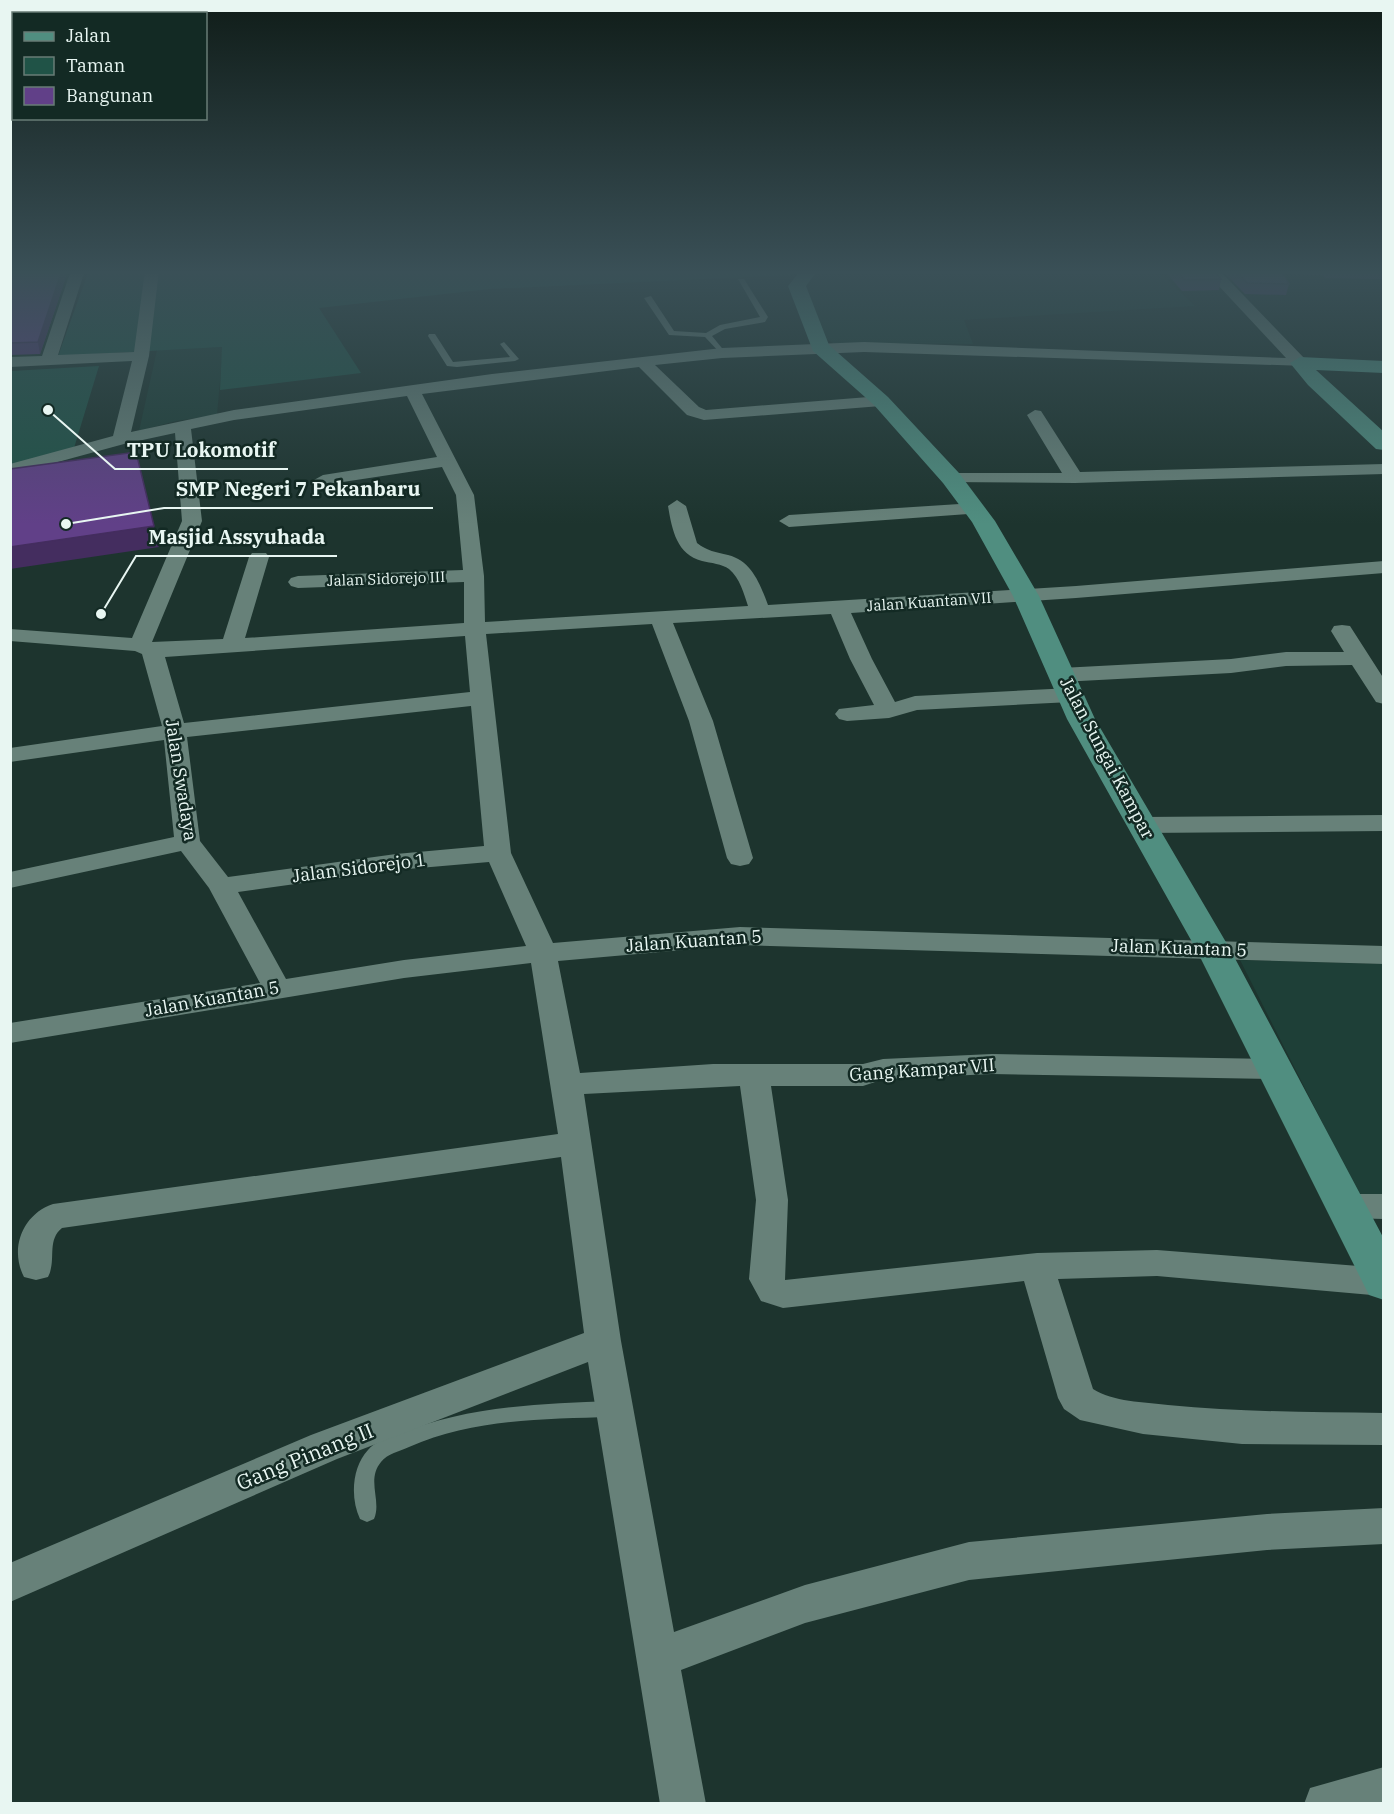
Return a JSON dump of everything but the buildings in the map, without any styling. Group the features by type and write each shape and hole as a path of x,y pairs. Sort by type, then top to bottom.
{"street":[{"path":"48,360 50,355"},
{"path":"10,470 182,424 492,379 707,355"},
{"name":"Jalan Sungai Kampar","path":"829,355 881,400 951,478 975,509 1026,596 1081,718 1214,949 1347,1206 1383,1282"},
{"path":"1050,355 1383,367"},
{"path":"1292,355 1315,381 1383,444"},
{"path":"10,362 141,356 121,439"},
{"path":"643,362 693,411 704,415 881,400"},
{"path":"412,390 465,495 474,576 475,630 498,853 543,953 567,1084 573,1144 614,1409 683,1803"},
{"path":"1035,415 1075,478"},
{"path":"146,648 192,521 189,473 182,424"},
{"path":"324,480 448,461"},
{"path":"951,478 1075,478 1383,469"},
{"path":"677,506 685,541 692,551 701,556 734,563 749,582 760,610"},
{"path":"789,521 975,509"},
{"path":"232,645 259,557"},
{"name":"Jalan Kuantan VII","path":"10,635 146,648 232,645 760,610 840,608 1156,588 1383,567"},
{"name":"Jalan Sidorejo III","path":"298,582 474,576"},
{"path":"840,608 861,659 889,711"},
{"path":"660,617 701,722 740,858"},
{"path":"1342,631 1383,697"},
{"name":"Jalan Swadaya","path":"146,648 175,732 187,842 221,886 278,988"},
{"path":"847,714 889,711 915,704 1286,659 1359,658"},
{"path":"10,755 123,737 482,698"},
{"path":"1142,825 1383,823"},
{"path":"10,880 187,842"},
{"name":"Jalan Sidorejo 1","path":"221,886 396,862 498,853"},
{"name":"Jalan Kuantan 5","path":"10,1033 404,969 543,953 754,936 1383,955"},
{"name":"Gang Kampar VII","path":"567,1084 713,1075 863,1075 883,1069 992,1064 1277,1069"},
{"path":"754,1075 772,1200 766,1279 773,1291 783,1294 846,1289 1036,1266 1157,1263 1383,1282"},
{"path":"36,1268 36,1234 41,1225 53,1217 573,1144"},
{"path":"1347,1206 1383,1207"},
{"path":"1036,1266 1077,1398 1093,1409 1143,1418 1242,1428 1383,1429"},
{"name":"Gang Pinang II","path":"10,1583 324,1447 603,1341"},
{"path":"657,1659 805,1604 885,1581 969,1561 1267,1532 1383,1526"},
{"path":"1326,1803 1383,1789"}],"lane":[{"path":"444,355 450,364 515,359 512,355"},
{"path":"481,362 492,379"},
{"path":"367,1513 362,1479 375,1454 419,1432 468,1419 517,1413 614,1409"}],"shaded area":[{"path":"156,355 222,355 217,415 176,421 139,431"},
{"path":"1240,960 1383,964 1383,1198 1360,1197"}],"green space":[{"path":"222,355 349,355 361,373 220,390"},
{"path":"99,366 74,448 11,467 11,371"}],"place":[{"name":"TPU Lokomotif","path":"48,410"},
{"name":"SMP Negeri 7 Pekanbaru","path":"66,524"},
{"name":"Masjid Assyuhada","path":"101,614"}]}
